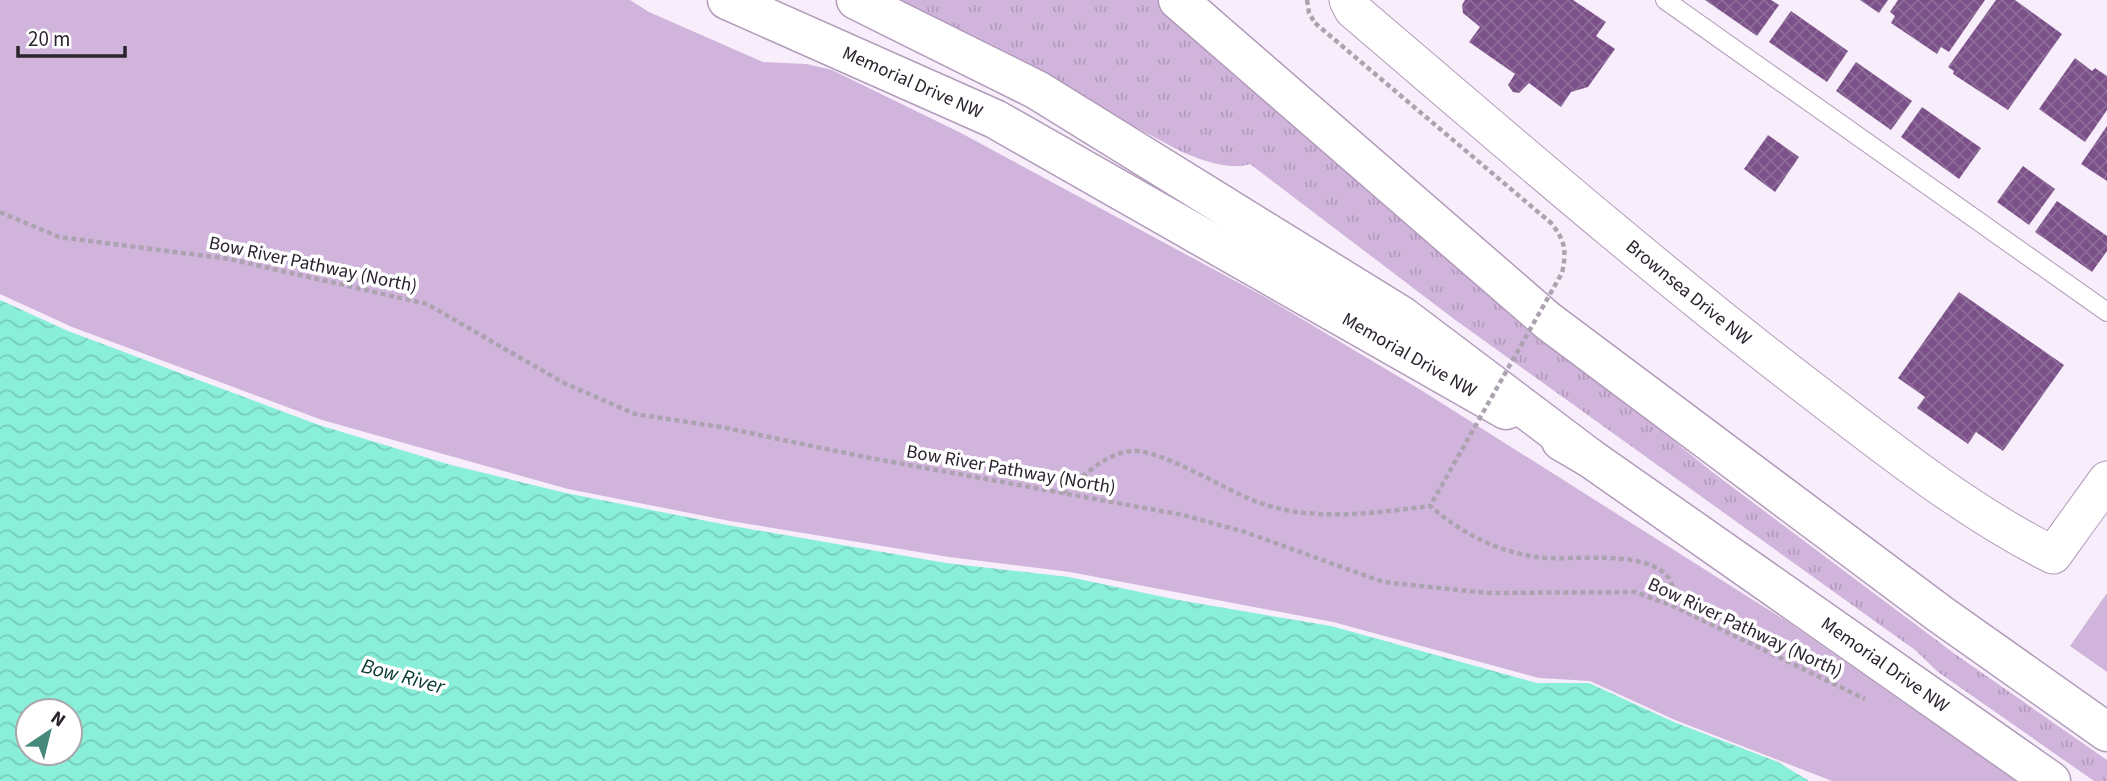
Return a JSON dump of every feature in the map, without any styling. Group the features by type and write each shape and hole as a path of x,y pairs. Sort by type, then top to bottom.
{"main road":[{"name":"Memorial Drive NW","path":"727,0 995,120 1590,457 2051,781"},
{"path":"856,0 1037,90 1390,309 1590,457"},
{"path":"1178,0 1548,321 1940,614 2107,732"},
{"path":"1940,614 2107,708"}],"street":[{"name":"Brownsea Drive NW","path":"1348,0 1353,10 1679,288 1891,451 2027,542 2053,555 2107,480"}],"lane":[{"path":"1665,0 2107,313"}],"path":[{"path":"1307,0 1309,13 1315,23 1551,223 1563,237 1566,256 1562,272 1430,506"},
{"name":"Bow River Pathway (North)","path":"0,212 59,237 229,258 427,304 565,383 635,414 721,427 1063,494 1183,514 1245,532 1383,582 1405,586 1487,593 1634,592 1673,606 1867,700"},
{"path":"1063,494 1117,454 1145,452 1241,495 1280,509 1347,514 1430,506 1470,537 1513,552 1537,557 1626,559 1651,565 1673,583 1673,606"}],"green space":[{"path":"0,0 630,0 649,12 763,62 807,64 832,70 961,133 1265,297 1421,390 1788,622 2016,781 1832,781 1675,720 1590,681 1539,678 1333,622 1070,572 949,557 730,521 568,489 322,420 72,327 0,294"},
{"path":"898,0 1158,0 1614,392 1711,471 1955,654 2107,760 2107,781 2094,781 1938,672 1915,650 1454,319 1250,164 1224,165 1180,151"},
{"path":"2107,593 2107,672 2070,646"}],"water":[{"name":"Bow River","path":"0,300 68,331 319,425 451,465 566,493 727,525 946,563 1069,577 1178,600 1331,626 1537,683 1589,683 1674,722 1778,762 1809,781 0,781"}],"building":[{"path":"1465,0 1573,0 1606,22 1596,36 1615,49 1588,87 1571,92 1561,107 1529,83 1519,93 1513,92 1508,85 1515,74 1469,42 1480,27 1463,13 1462,5"},
{"path":"1705,0 1771,0 1779,5 1757,36"},
{"path":"1860,0 1888,0 1879,13"},
{"path":"1898,0 1985,0 1949,52 1941,47 1937,54 1891,23 1895,16 1890,12"},
{"path":"1996,0 2015,0 2062,34 2008,110 1953,74 1954,71 1948,67"},
{"path":"1791,11 1848,51 1827,82 1769,42"},
{"path":"2075,58 2092,71 2095,68 2107,76 2107,110 2085,142 2039,109"},
{"path":"1856,62 1912,101 1891,130 1836,91"},
{"path":"1922,107 1981,148 1959,179 1901,137"},
{"path":"2107,126 2107,181 2081,164"},
{"path":"1768,135 1799,157 1775,192 1744,169"},
{"path":"2023,166 2055,189 2029,225 1997,202"},
{"path":"2057,201 2107,236 2107,251 2092,272 2035,232"},
{"path":"1959,292 2064,365 2003,451 1976,432 1968,444 1917,408 1925,397 1898,378"}]}
